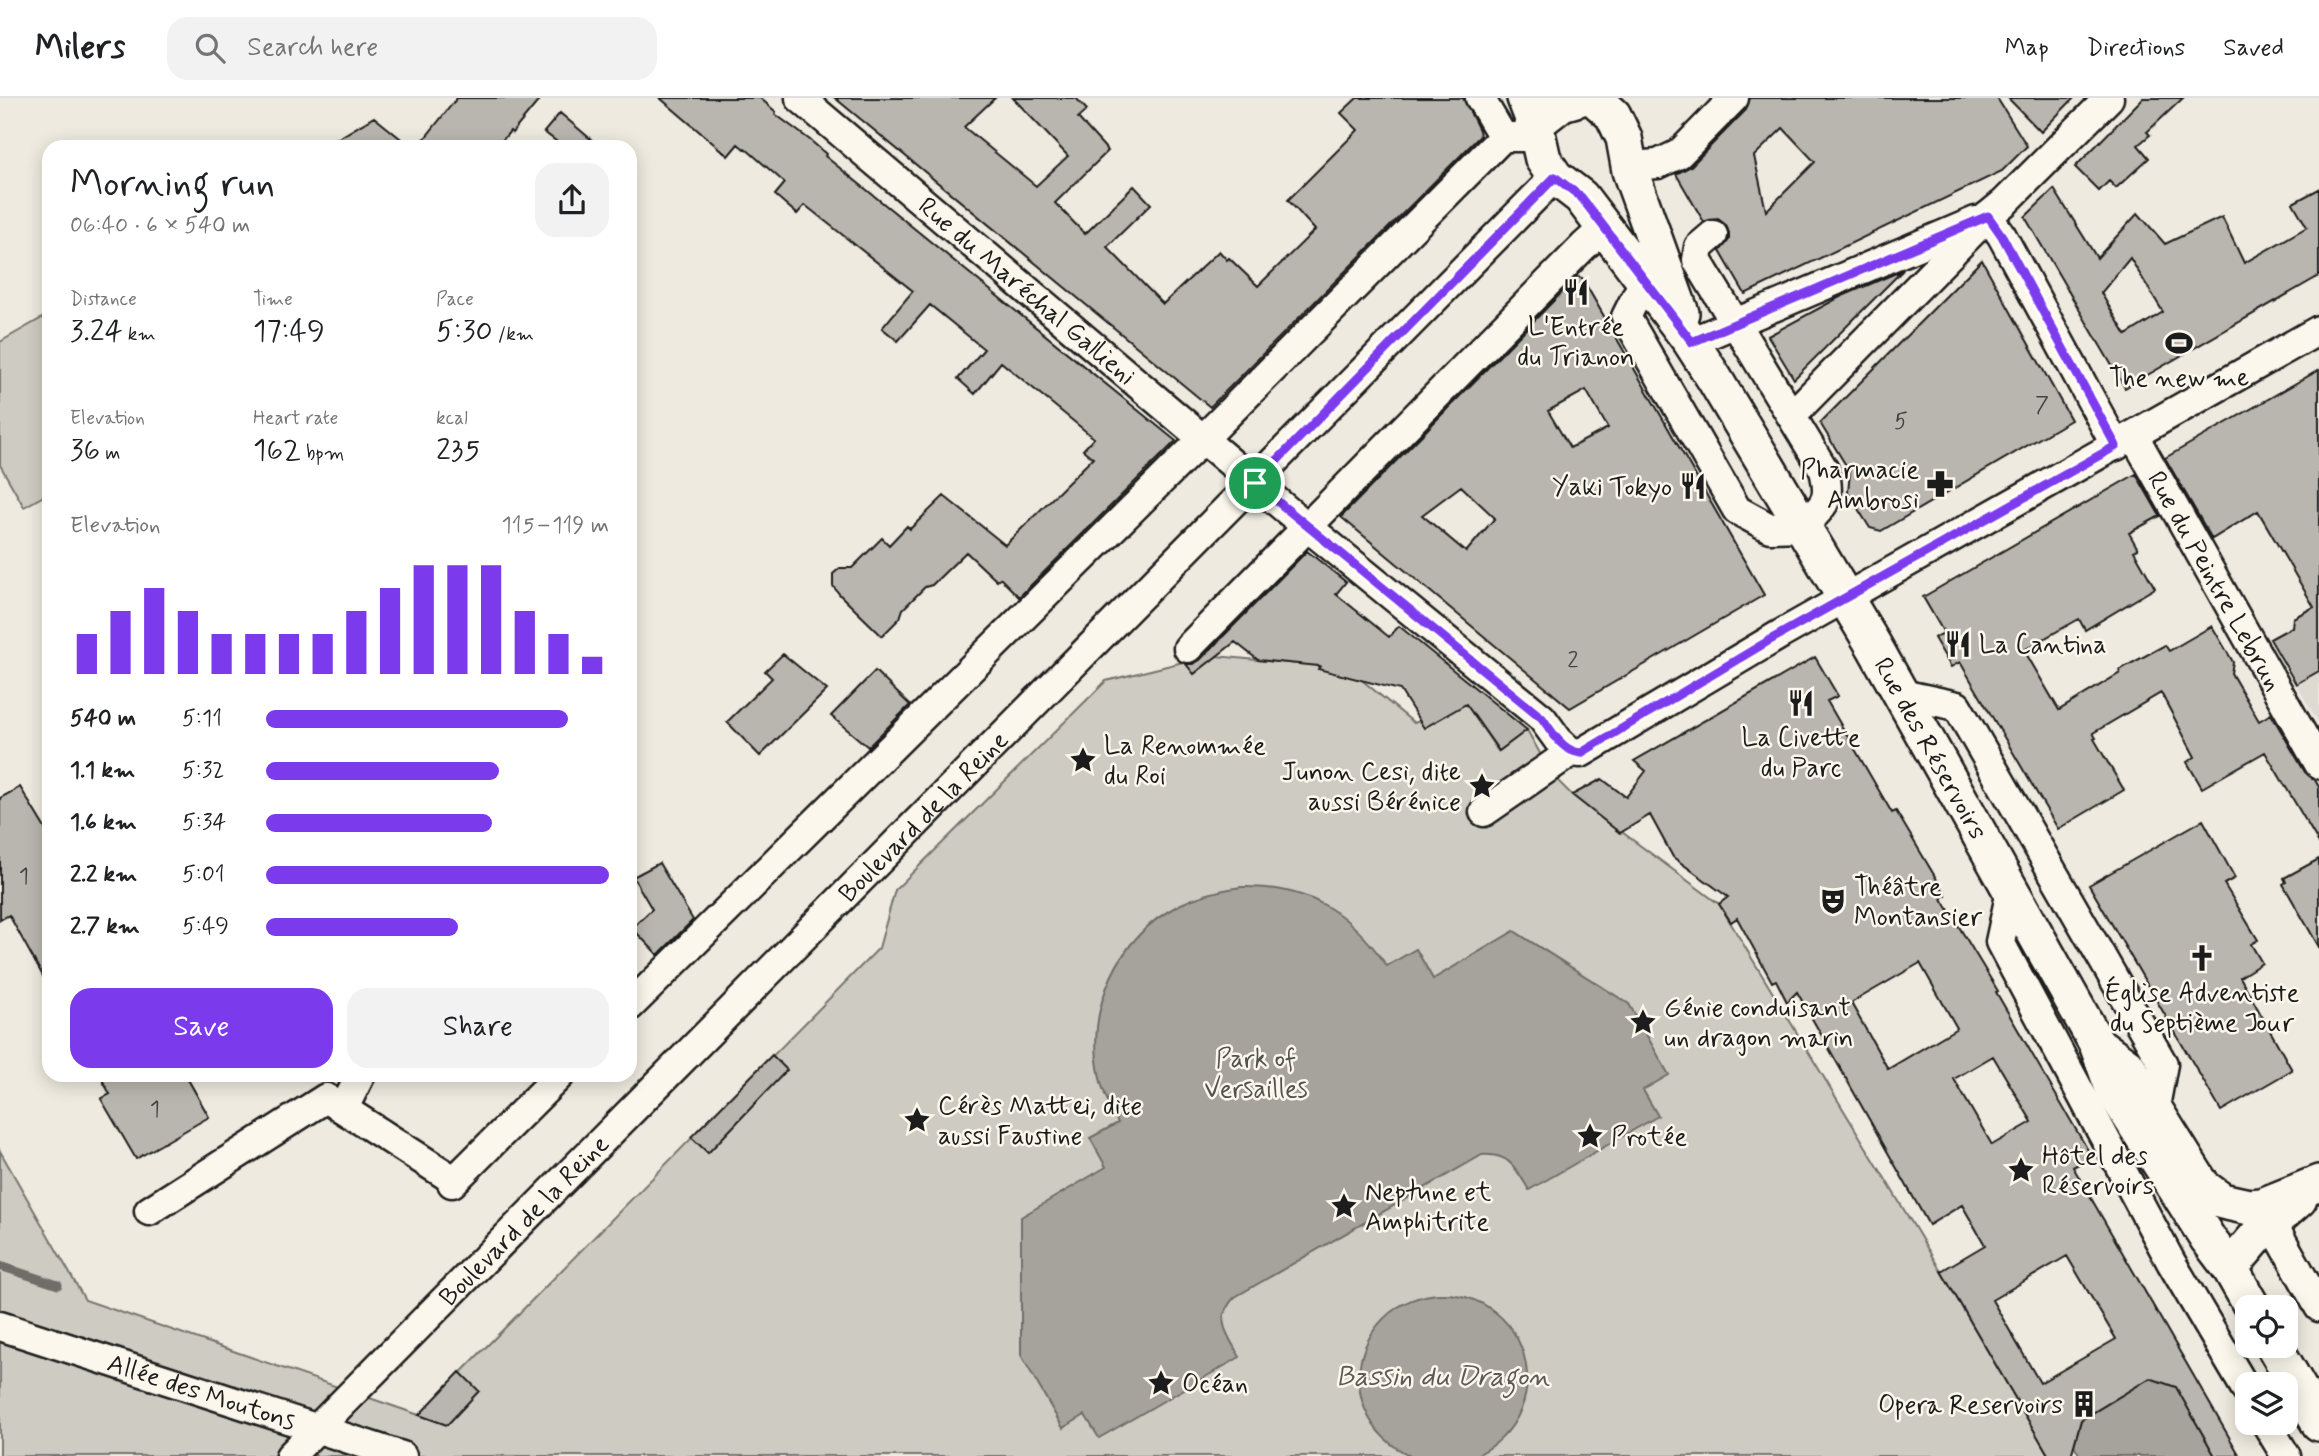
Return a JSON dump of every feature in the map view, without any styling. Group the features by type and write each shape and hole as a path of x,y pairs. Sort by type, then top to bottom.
{"main road":[{"path":"1533,120 1562,103 1579,98"},
{"name":"Rue des Réservoirs","path":"1613,104 1630,169 1692,342"},
{"name":"Rue des Réservoirs","path":"1533,120 1544,159 1604,228 1692,342 1846,598 2097,1044 2114,1091 2245,1295"},
{"name":"Boulevard de la Reine","path":"1568,187 1603,191 1630,169"},
{"name":"Rue des Réservoirs","path":"2097,1044 2128,1067 2203,1186 2222,1201 2272,1212"},
{"path":"2230,1268 2272,1212 2317,1183"},
{"path":"2281,1358 2319,1423"}],"street":[{"path":"1480,98 1503,137"},
{"name":"Boulevard de la Reine","path":"1630,169 1658,164 1679,154 1734,98"},
{"path":"1791,415 2109,98"},
{"name":"Rue du Maréchal Gallieni","path":"814,102 1203,439 1542,718 1558,740 1571,752"},
{"path":"637,999 1203,439 1503,137 1533,120"},
{"name":"Boulevard de la Reine","path":"290,1456 1255,483 1568,187"},
{"path":"1692,342 1988,216"},
{"name":"Rue du Peintre Lebrun","path":"1988,216 2319,764"},
{"path":"1188,648 1604,228"},
{"path":"1644,281 1626,317 1737,510 1770,528 1803,527 1824,503 1830,491 1824,470 1697,260 1699,247 1713,235"},
{"path":"1484,812 1571,752 1581,753 1846,598 2319,330"},
{"path":"1900,694 1957,706 2163,1064 2155,1107"},
{"path":"2011,891 2000,942 2171,1262 2236,1372"},
{"path":"344,1108 357,1082"},
{"path":"149,1211 326,1098 449,1179 552,1082"},
{"path":"2272,1212 2319,1307"},
{"path":"2171,1262 2208,1239"},
{"name":"Allée des Moutons","path":"0,1326 402,1456"},
{"path":"2273,1435 2286,1456"}],"shaded area":[{"path":"2319,671 2319,723 2296,684"}],"green space":[{"path":"42,318 42,497 24,507 0,465 0,342"},
{"name":"Park of Versailles","path":"1216,656 1320,666 1352,672 1414,723 1466,704 1498,751 1527,730 1552,775 1572,795 1719,904 1941,1271 2049,1456 0,1456 0,1151 85,1300 419,1415 879,948 895,890 1106,681"}],"water":[{"path":"1241,887 1287,891 1325,906 1358,931 1387,966 1416,949 1433,979 1514,931 1629,1004 1669,1075 1643,1090 1658,1116 1529,1190 1516,1169 1506,1160 1482,1155 1235,1297 1228,1305 1223,1320 1227,1334 1240,1357 1099,1438 1085,1415 1063,1428 1021,1355 1021,1217 1106,1167 1090,1138 1118,1123 1100,1078 1097,1027 1102,1002 1123,956 1138,936 1157,919 1179,905 1210,893"},
{"name":"Bassin du Dragon","path":"1427,1295 1459,1295 1490,1308 1503,1318 1513,1331 1526,1362 1526,1394 1513,1425 1503,1438 1472,1457 1414,1457 1396,1448 1383,1438 1373,1425 1360,1394 1360,1362 1373,1331 1383,1318 1396,1308"},
{"path":"2150,1378 2176,1387 2215,1456 2080,1456 2074,1445 2081,1420"}],"building":[{"path":"457,98 541,98 512,133 510,131 503,140 424,140"},
{"path":"660,98 760,98 775,114 826,154 825,156 1176,441 1019,597 1000,578 997,581 966,552 903,609 900,618 882,636 840,595 833,586 833,574 840,568 852,568 882,538 889,545 907,526 910,529 944,496 1005,545 1093,458 1083,450 1094,438 1001,362 975,394 958,379 984,349 930,305 898,341 882,328 913,291 805,205 797,214 775,195 785,183 745,148 738,144 728,156"},
{"path":"835,98 995,98 964,127 1036,186 1068,156 1013,98 1076,98 1087,110 1078,118 1108,151 1055,203 1085,234 1134,186 1151,204 1107,247 1163,304 1219,251 1258,286 1315,230 1288,200 1358,130 1341,113 1357,98 1463,98 1480,136 1210,407"},
{"path":"1750,98 1997,98 2027,146 2002,171 1745,294 1720,251 1729,240 1726,225 1718,219 1704,222 1676,174 1691,166 1746,110","holes":["1783,128 1815,162 1766,211 1754,156"]},
{"path":"2008,98 2074,98 2041,132"},
{"path":"2143,98 2183,98 2147,132 2150,135 2138,145 2149,158 2116,188 2109,181 2099,191 2075,167"},
{"path":"560,113 592,140 555,140 544,132"},
{"path":"374,117 402,140 336,140"},
{"path":"2054,189 2097,258 2138,213 2165,244 2222,217 2244,263 2307,227 2293,203 2319,189 2319,276 2125,388 2025,217","holes":["2130,258 2163,312 2126,335 2101,293"]},
{"path":"1982,260 2071,420 1881,531 1870,528 1848,493 1850,472 1820,423"},
{"path":"1903,270 1794,379 1768,336 1840,297"},
{"path":"1577,277 1582,278 1764,595 1570,708 1341,517","holes":["1586,390 1608,428 1570,448 1548,411","1461,486 1495,518 1466,552 1422,515"]},
{"path":"2319,370 2319,671 2296,684 2270,639 2292,627 2293,618 2314,607 2258,511 2212,539 2165,458"},
{"path":"2136,474 2160,516 2129,533 2138,549 2134,551 2155,588 2085,630 2079,619 2024,650 2059,710 2120,673 2119,670 2165,645 2169,651 2212,626 2233,662 2231,673 2259,721 2271,714 2305,772 2319,787 2319,843 2265,752 2202,788 2187,762 2195,757 2161,693 2093,733 2124,790 2058,829 1960,662 1951,667 1934,638 1944,633 1923,597"},
{"path":"1307,551 1346,582 1336,594 1389,637 1399,626 1527,730 1499,751 1466,704 1424,728 1400,690 1318,669 1320,666 1258,660 1235,642 1194,674 1186,664 1200,660"},
{"path":"783,654 827,690 760,756 727,722 772,678 765,671"},
{"path":"1815,657 1838,696 1827,701 1892,813 1896,811 1946,895 1941,897 2092,1157 2073,1167 2240,1456 2215,1456 2176,1387 2150,1378 2081,1420 2071,1456 2049,1456 1941,1271 1985,1245 1962,1205 1929,1225 1797,992 1787,1002 1776,980 1772,982 1737,918 1731,922 1719,904 1728,897 1673,857 1650,815 1620,833 1572,795 1602,779 1626,797 1646,771 1634,761","holes":["1920,963 1957,1028 1888,1069 1851,1003","1993,1056 2032,1122 1992,1145 1954,1079","2067,1256 2116,1339 2040,1383 1992,1300"]},
{"path":"875,671 910,705 868,747 831,716"},
{"path":"20,787 42,823 42,974 9,915 0,920 0,798"},
{"path":"2203,820 2235,878 2224,884 2258,940 2251,944 2262,963 2240,977 2292,1070 2221,1111 2089,885"},
{"path":"2319,859 2319,947 2283,884 2286,882 2284,878"},
{"path":"659,863 693,920 658,955 637,933 637,923 652,909 637,884 637,875"},
{"path":"772,1055 787,1070 708,1153 691,1137"},
{"path":"103,1082 189,1082 209,1117 136,1159 101,1099 110,1094"},
{"path":"460,1372 479,1391 447,1425 419,1415"}],"waterway":[{"path":"0,1266 58,1285"}],"place":[{"name":"L'Entrée du Trianon","path":"1576,292"},
{"name":"The new me","path":"2179,343"},
{"name":"Pharmacie Ambrosi","path":"1940,484"},
{"name":"Yaki Tokyo","path":"1693,486"},
{"name":"La Cantina","path":"1958,644"},
{"name":"La Civette du Parc","path":"1801,703"},
{"name":"La Renommée du Roi","path":"1083,760"},
{"name":"Junon Cesi, dite aussi Bérénice","path":"1482,786"},
{"name":"Théâtre Montansier","path":"1833,901"},
{"name":"Église Adventiste du Septième Jour","path":"2202,958"},
{"name":"Génie conduisant un dragon marin","path":"1643,1022"},
{"name":"Cérès Mattei, dite aussi Faustine","path":"917,1120"},
{"name":"Protée","path":"1590,1136"},
{"name":"Hôtel des Réservoirs","path":"2021,1170"},
{"name":"Neptune et Amphitrite","path":"1344,1206"},
{"name":"Océan","path":"1161,1383"},
{"name":"Opera Reservoirs","path":"2084,1404"}],"route":[{"path":"1555,177 1581,197 1692,342 1988,216 2002,236 2116,446 1770,640 1581,753 1571,752 1558,740 1542,718 1255,483 1555,177"}]}
